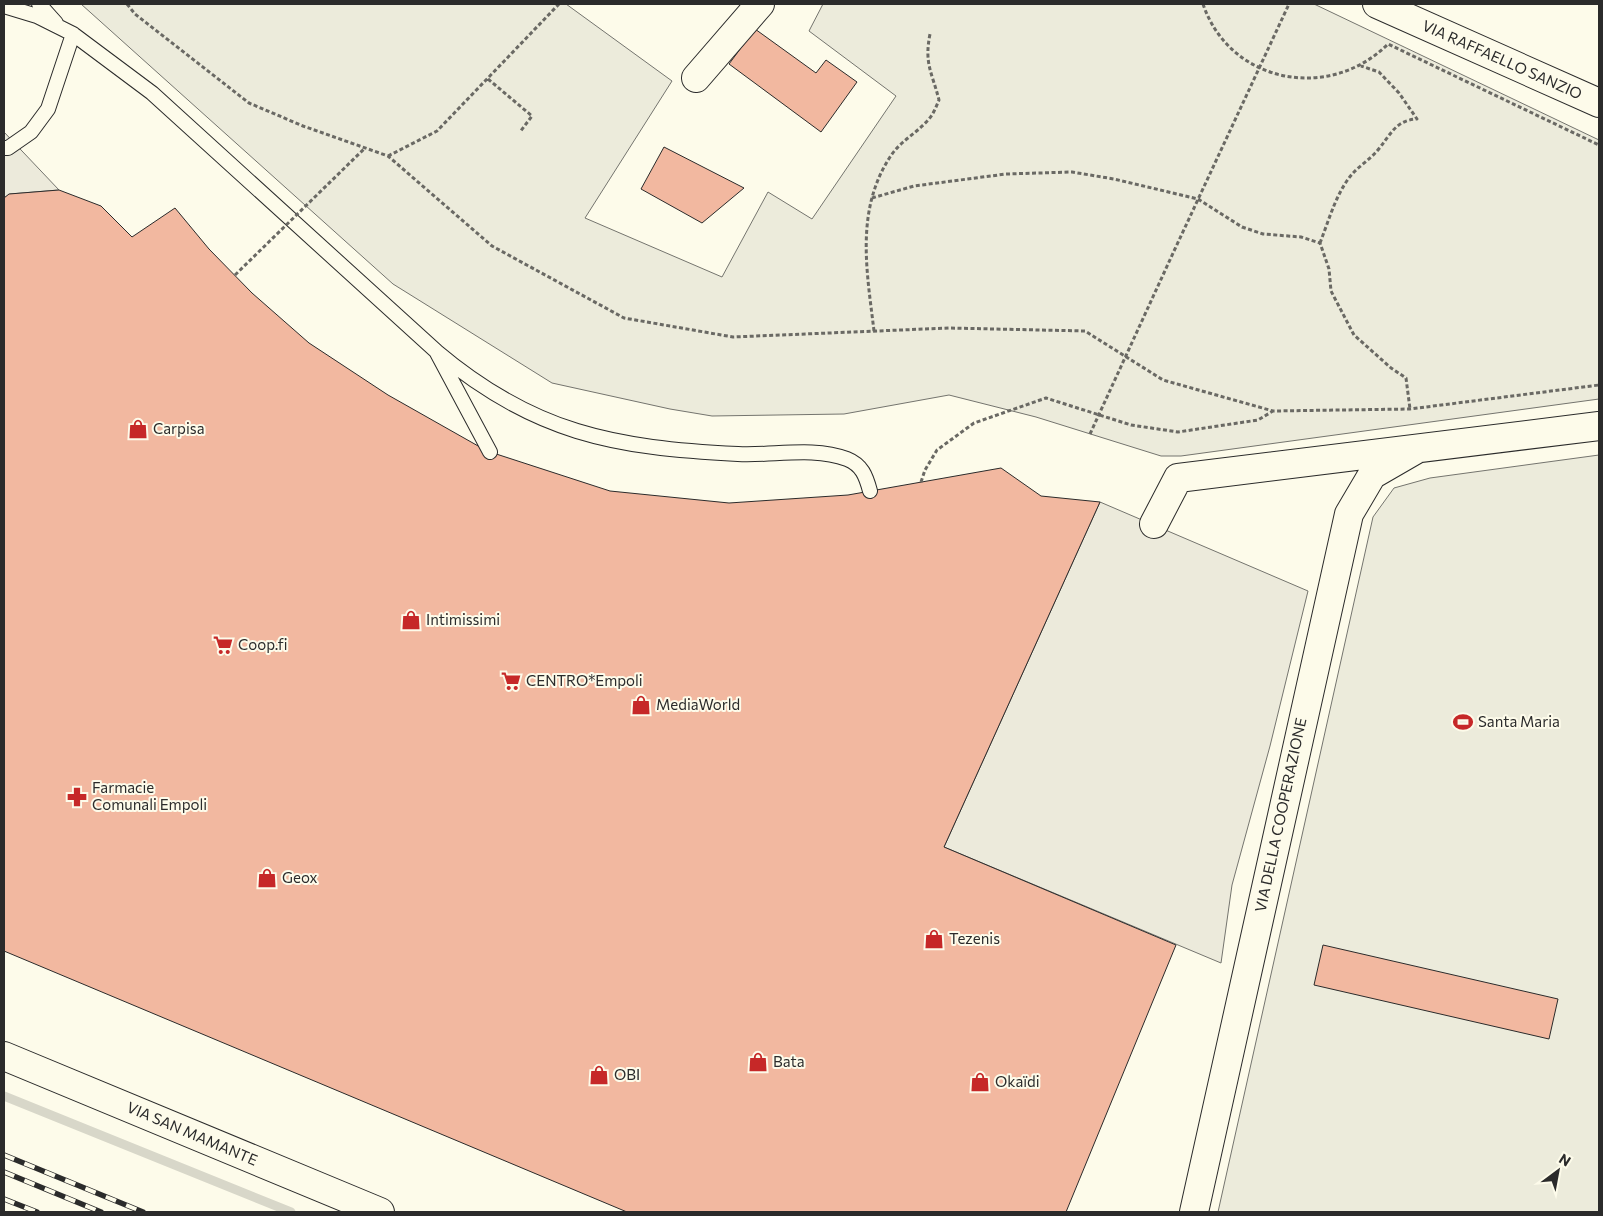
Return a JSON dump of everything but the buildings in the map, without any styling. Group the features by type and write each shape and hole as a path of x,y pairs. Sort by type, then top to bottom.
{"street":[{"path":"696,78 760,4"},
{"name":"VIA RAFFAELLO SANZIO","path":"1377,4 1599,103"},
{"name":"VIA DELLA COOPERAZIONE","path":"1154,524 1178,478 1599,426"},
{"name":"VIA DELLA COOPERAZIONE","path":"1194,1212 1349,514 1372,475 1417,449"},
{"name":"VIA SAN MAMANTE","path":"4,1056 380,1212"}],"lane":[{"path":"4,6 38,10 152,92 436,351 474,382 500,399 537,417 581,434 648,448 740,454 833,454 859,466 866,474 870,491"},
{"path":"4,14 38,10"},
{"path":"4,148 8,148 31,132 48,109 73,34"},
{"path":"436,351 490,452"}],"path":[{"path":"127,4 135,14 249,104 303,126 388,156 492,246 624,318 733,337 949,328 1085,331 1163,380 1274,411 1410,409 1599,385"},
{"path":"388,156 437,131 559,4"},
{"path":"1203,4 1208,18 1228,46 1242,59 1285,78 1330,76 1360,66 1388,44 1599,146"},
{"path":"1090,434 1289,4"},
{"path":"874,331 865,265 872,198 878,177 890,156 900,143 928,120 939,100 928,68 926,53 930,34"},
{"path":"1360,66 1379,72 1399,93 1417,120 1407,120 1396,125 1376,152 1353,174 1338,199 1320,243 1329,268 1331,291 1354,335 1391,368 1406,378 1410,409"},
{"path":"488,79 532,116 520,132"},
{"path":"235,275 365,148"},
{"path":"872,198 914,186 1006,174 1072,172 1114,179 1198,199 1242,228 1263,234 1301,237 1320,243"},
{"path":"921,482 925,470 937,450 974,423 1046,398 1131,425 1178,432 1258,420 1274,411"}],"shaded area":[{"path":"81,4 566,4 672,81 585,218 722,277 768,192 812,219 896,96 809,31 823,4 1314,4 1599,140 1599,399 1181,456 1161,456 1036,417 949,395 844,414 712,416 670,409 552,383 393,284"},
{"path":"4,132 59,190 10,194 4,198"},
{"name":"Santa Maria","path":"1599,455 1599,1212 1218,1212 1373,517 1394,488 1430,478"},
{"path":"1100,502 1308,591 1270,746 1232,885 1221,963 944,847"}],"waterway":[{"path":"4,1096 291,1212"}],"railway":[{"path":"4,1155 143,1212"},
{"path":"4,1172 101,1212"},
{"path":"4,1199 37,1212"}],"place":[{"name":"Carpisa","path":"138,429"},
{"name":"Intimissimi","path":"411,620"},
{"name":"Coop.fi","path":"223,645"},
{"name":"CENTRO*Empoli","path":"511,681"},
{"name":"MediaWorld","path":"641,705"},
{"name":"Santa Maria","path":"1463,722"},
{"name":"Farmacie Comunali Empoli","path":"77,797"},
{"name":"Geox","path":"267,878"},
{"name":"Tezenis","path":"934,939"},
{"name":"Bata","path":"758,1062"},
{"name":"OBI","path":"599,1075"},
{"name":"Okaïdi","path":"980,1082"}]}
